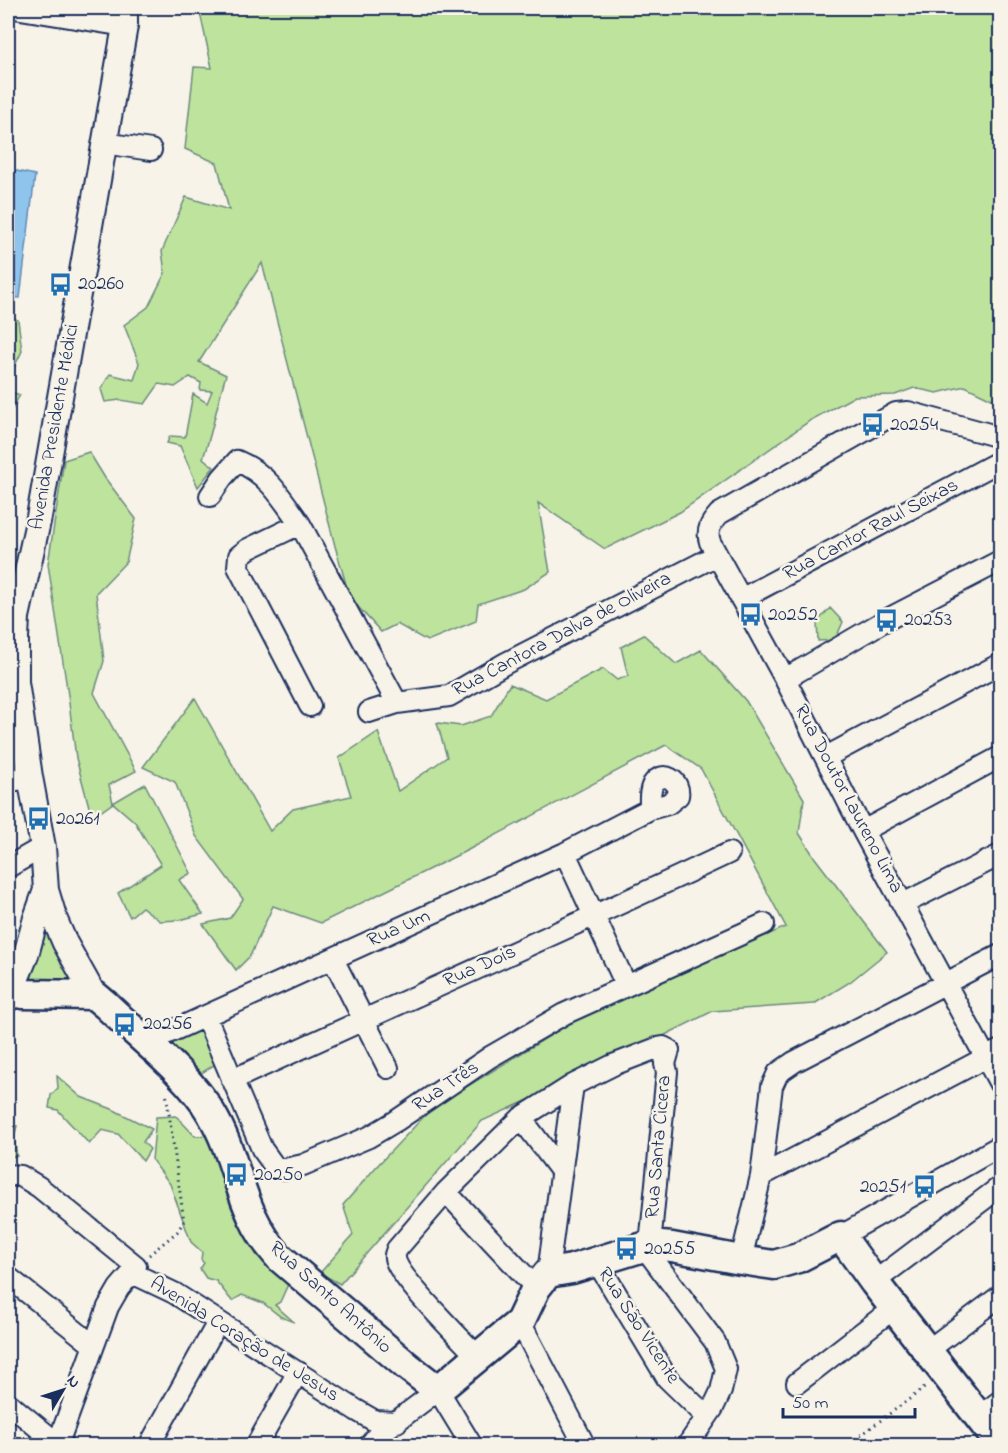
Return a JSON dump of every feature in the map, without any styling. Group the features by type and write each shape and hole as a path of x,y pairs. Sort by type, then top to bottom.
{"main road":[{"path":"9,994 94,995"},
{"name":"Rua Santo Antônio","path":"94,995 187,1082 212,1113 251,1216 268,1245 279,1257 438,1390"},
{"path":"438,1390 520,1322 542,1280 596,1260 648,1246 672,1247 774,1265 784,1263 841,1236 945,1374 990,1409 998,1444"}],"street":[{"path":"15,8 125,17"},
{"name":"Avenida Presidente Médici","path":"94,995 62,935 46,890 43,847 19,780 12,683 12,617 41,506 125,17"},
{"path":"105,143 151,150"},
{"name":"Rua Doutor Laureno Lima","path":"1000,437 908,412 896,413 719,514 708,531 710,542 785,679 863,831 947,983 993,1054 1000,1084"},
{"path":"210,496 237,461 253,467 273,486 300,524 397,702"},
{"name":"Rua Cantor Raul Seixas","path":"741,599 1000,461"},
{"path":"300,524 248,549 238,556 238,567 310,706"},
{"name":"Rua Cantora Dalva de Oliveira","path":"369,712 397,702 449,696 506,663 717,555"},
{"path":"785,679 886,620 1000,561"},
{"path":"826,757 1000,664"},
{"path":"863,831 1000,757"},
{"name":"Rua Um","path":"146,1043 565,853 650,809"},
{"path":"8,867 43,847"},
{"path":"565,853 626,985"},
{"name":"Rua Dois","path":"232,1080 729,853"},
{"path":"903,904 1000,855"},
{"name":"Avenida Presidente Médici","path":"9,994 26,955 46,890"},
{"name":"Rua Três","path":"206,1017 262,1149 275,1167 290,1169 369,1137 521,1038 564,1014 764,924"},
{"path":"741,1260 761,1176 771,1091 778,1073 794,1062 1000,955"},
{"path":"333,959 388,1068"},
{"name":"Rua Santa Cicera","path":"573,1085 613,1065 651,1050 663,1047 669,1050 665,1064 667,1072 648,1246"},
{"path":"761,1176 993,1054"},
{"path":"478,1357 432,1309 394,1258 399,1245 446,1192 521,1118 573,1085"},
{"path":"542,1280 573,1085"},
{"path":"521,1118 561,1171"},
{"path":"841,1236 1000,1146"},
{"path":"8,1175 21,1176 39,1187 136,1266"},
{"path":"874,1282 1000,1187"},
{"path":"446,1192 542,1280"},
{"path":"648,1246 708,1332 723,1358 726,1370 721,1390 687,1446"},
{"name":"Rua São Vicente","path":"596,1260 667,1378 706,1416"},
{"name":"Avenida Coração de Jesus","path":"58,1445 93,1345 112,1299 132,1273 174,1293 375,1421 397,1422"},
{"path":"8,1277 93,1345"},
{"path":"927,1351 1000,1296"},
{"path":"797,1383 894,1308"},
{"path":"149,1446 218,1322"},
{"path":"520,1322 585,1446"},
{"path":"256,1446 298,1372"},
{"path":"369,1446 377,1436 438,1390 472,1446"},
{"path":"8,1403 58,1445"}],"path":[{"path":"136,1266 177,1232 184,1221 166,1093"},
{"path":"846,1446 945,1374"}],"green space":[{"path":"199,8 1000,8 1000,403 965,386 937,393 914,388 895,395 855,396 811,420 680,512 605,549 538,503 550,572 524,589 478,604 476,621 427,641 397,624 381,632 350,598 262,263 199,362 226,375 203,458 214,467 198,487 180,446 167,443 170,436 185,437 193,394 207,403 212,391 200,390 201,383 190,377 175,387 159,384 145,404 120,400 105,402 101,389 110,374 134,380 139,363 124,325 148,307 165,273 162,251 186,197 229,210 217,163 185,149 194,67 212,68"},
{"path":"8,316 18,320 22,351 8,380"},
{"path":"8,391 20,395 8,416"},
{"path":"89,452 105,478 136,519 126,562 96,593 104,661 94,693 136,771 109,785 113,803 92,818 76,758 48,564 64,460"},
{"path":"830,608 843,622 835,640 818,641 817,622"},
{"path":"644,635 676,664 701,650 746,701 804,799 799,833 815,858 887,952 850,982 814,1004 713,1011 605,1065 482,1121 340,1284 320,1273 353,1235 343,1205 432,1108 587,1013 786,927 701,769 666,745 468,850 321,923 273,906 250,956 236,970 203,924 230,918 243,899 196,836 175,782 143,767 195,698 270,831 293,809 351,796 339,758 378,732 398,791 447,757 437,723 461,726 491,716 510,684 546,699 603,669 617,680 628,676 621,647"},
{"path":"145,784 191,873 179,880 203,914 179,920 160,921 142,907 130,917 118,893 161,865 135,822 113,803"},
{"path":"42,894 92,995 25,993"},
{"path":"206,1027 219,1062 192,1079 161,1041"},
{"path":"57,1076 81,1097 152,1129 143,1142 150,1149 143,1161 118,1134 102,1130 89,1144 58,1110 49,1108 51,1095 58,1088"},
{"path":"176,1116 195,1136 211,1135 289,1282 280,1302 275,1305 294,1322 281,1317 263,1303 242,1295 232,1301 216,1281 206,1278 200,1269 204,1263 201,1260 202,1252 191,1242 170,1184 152,1160 156,1117"},
{"path":"8,1125 17,1126 14,1137 17,1156 8,1157"}],"water":[{"path":"8,169 35,175 20,298 8,297"}],"place":[{"name":"20260","path":"60,284"},
{"name":"20254","path":"872,425"},
{"name":"20252","path":"750,615"},
{"name":"20253","path":"886,620"},
{"name":"20261","path":"38,819"},
{"name":"20256","path":"125,1024"},
{"name":"20250","path":"236,1175"},
{"name":"20251","path":"924,1187"},
{"name":"20255","path":"626,1249"}]}
